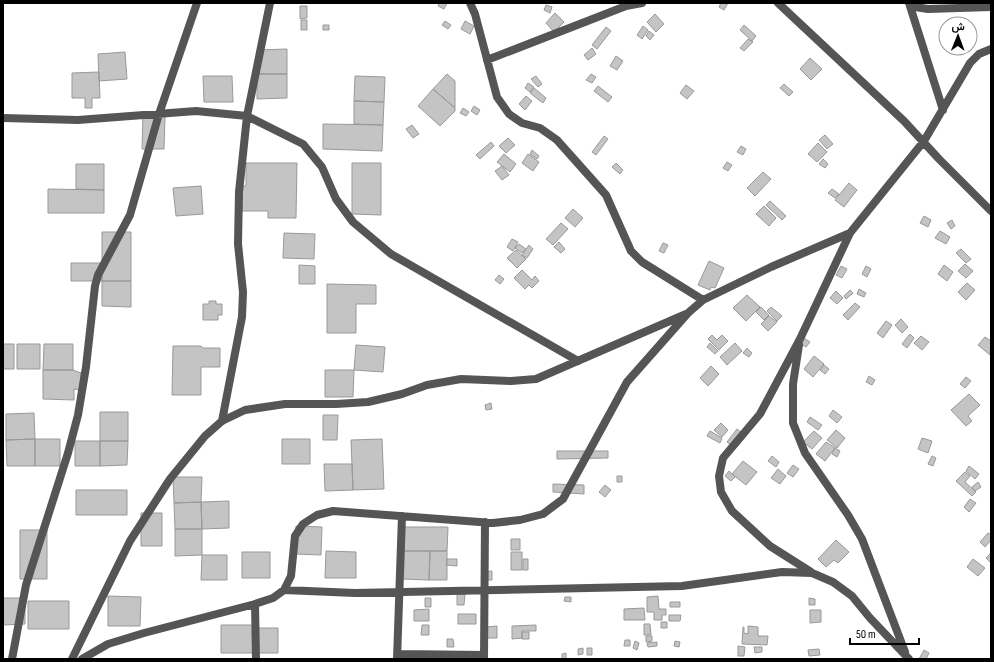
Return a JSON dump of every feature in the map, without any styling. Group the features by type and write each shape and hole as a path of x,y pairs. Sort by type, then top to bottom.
{"street":[{"path":"12,659 26,585 68,454 78,415 86,367 95,286 98,275 130,215 158,114 197,3"},
{"path":"222,421 242,317 243,292 238,244 239,192 247,116 270,3"},
{"path":"470,3 475,14 497,97 509,114 522,123 540,128 557,140 606,195 631,251 642,262 704,300"},
{"path":"487,60 626,6 642,3"},
{"path":"778,3 904,121 939,159 991,211"},
{"path":"909,3 943,110"},
{"path":"909,3 915,7 928,9 962,5 991,7"},
{"path":"908,658 852,596 833,582 812,573 770,546 732,511 721,492 719,476 724,458 760,414 800,339 850,233 924,141 970,63 979,54 991,49"},
{"path":"3,118 78,120 196,111 247,116 303,144 322,167 336,199 353,222 391,254 578,361"},
{"path":"82,659 108,644 273,598 284,590 291,576 295,536 303,524 317,515 333,511 493,523 520,520 543,514 562,499 627,382 688,313 704,300 771,267 850,233"},
{"path":"72,659 134,534 170,479 205,436 222,421 245,410 285,404 336,404 368,402 402,394 427,385 461,380 512,381 536,378 688,313"},
{"path":"800,339 793,384 794,423 805,452 848,515 862,539 908,658"},
{"path":"402,516 398,656 484,657 485,522"},
{"path":"284,590 355,593 682,586 782,572 812,573"},
{"path":"255,604 256,659"}],"building":[{"path":"439,3 447,3 444,9 438,6"},
{"path":"721,3 728,3 724,10 719,7"},
{"path":"546,5 552,7 550,13 544,10"},
{"path":"300,6 307,6 307,18 300,19"},
{"path":"555,13 564,22 554,32 546,23"},
{"path":"655,14 664,24 656,32 647,22"},
{"path":"301,20 307,20 307,30 301,30"},
{"path":"445,21 451,25 448,29 442,25"},
{"path":"465,21 474,26 470,34 461,29"},
{"path":"323,25 329,25 329,30 323,30"},
{"path":"744,25 756,36 752,41 740,30"},
{"path":"643,26 648,30 642,39 637,35"},
{"path":"606,27 611,31 597,49 592,45"},
{"path":"649,31 654,35 650,40 646,36"},
{"path":"748,39 753,42 744,51 740,48"},
{"path":"592,48 596,54 588,60 584,55"},
{"path":"287,49 287,74 257,74 257,50"},
{"path":"125,52 127,79 99,81 98,54"},
{"path":"616,56 623,61 617,70 610,66"},
{"path":"810,58 822,69 811,80 800,69"},
{"path":"99,72 100,98 92,98 92,108 85,108 85,98 72,98 72,73"},
{"path":"257,74 287,74 287,98 257,99"},
{"path":"447,74 455,81 455,108 433,89"},
{"path":"591,74 596,77 592,83 586,80"},
{"path":"203,76 232,76 233,102 204,102"},
{"path":"355,76 385,77 384,102 354,101"},
{"path":"536,76 542,84 538,87 531,79"},
{"path":"528,83 534,87 530,92 525,88"},
{"path":"784,84 793,92 789,96 780,88"},
{"path":"686,85 694,91 687,99 680,93"},
{"path":"598,86 612,97 608,102 594,91"},
{"path":"534,88 546,98 543,103 530,93"},
{"path":"433,89 455,108 455,111 440,126 418,106"},
{"path":"526,96 532,101 525,110 519,104"},
{"path":"354,101 384,102 383,125 354,124"},
{"path":"474,106 480,110 477,115 471,111"},
{"path":"463,108 469,112 466,116 460,113"},
{"path":"143,115 165,116 164,149 142,149"},
{"path":"323,124 383,125 382,151 323,149"},
{"path":"412,125 419,134 413,138 406,129"},
{"path":"825,135 833,144 827,149 819,140"},
{"path":"604,136 608,139 596,155 592,152"},
{"path":"508,138 515,145 506,153 499,146"},
{"path":"491,142 494,146 480,159 476,155"},
{"path":"818,143 827,152 817,162 808,154"},
{"path":"741,146 746,149 743,155 737,152"},
{"path":"532,150 539,156 537,159 530,154"},
{"path":"504,154 516,164 510,172 497,162"},
{"path":"528,154 539,162 533,171 522,163"},
{"path":"823,159 828,164 825,168 819,164"},
{"path":"727,162 732,165 728,171 723,168"},
{"path":"246,163 297,163 296,218 268,218 268,211 242,211 242,186 246,186"},
{"path":"352,163 381,163 381,215 352,214"},
{"path":"616,163 623,170 620,174 612,167"},
{"path":"76,164 104,164 104,190 76,189"},
{"path":"502,166 509,175 502,180 495,171"},
{"path":"763,172 771,179 755,196 747,188"},
{"path":"849,183 857,190 844,207 835,200"},
{"path":"201,186 203,214 176,216 173,188"},
{"path":"48,189 104,190 104,213 48,213"},
{"path":"832,189 839,194 835,198 828,193"},
{"path":"770,201 786,216 782,220 766,205"},
{"path":"764,206 776,218 769,226 756,214"},
{"path":"573,209 583,218 575,227 565,218"},
{"path":"924,216 931,220 928,227 920,223"},
{"path":"952,220 955,226 951,229 947,223"},
{"path":"561,223 568,229 553,245 546,239"},
{"path":"940,231 950,237 946,244 935,238"},
{"path":"102,232 131,232 131,281 102,281"},
{"path":"284,233 315,234 314,259 283,258"},
{"path":"512,239 518,242 513,251 507,247"},
{"path":"559,242 565,249 561,253 554,247"},
{"path":"663,243 668,245 664,253 659,251"},
{"path":"519,244 526,249 522,253 515,248"},
{"path":"529,245 533,249 527,258 522,255"},
{"path":"961,249 971,259 966,263 956,253"},
{"path":"516,250 526,259 517,268 507,258"},
{"path":"709,261 724,268 715,288 711,287 710,290 698,285"},
{"path":"71,263 102,263 102,281 71,281"},
{"path":"965,264 973,271 966,278 958,271"},
{"path":"299,265 315,266 315,284 299,284"},
{"path":"944,265 953,272 947,281 938,274"},
{"path":"841,266 847,269 842,278 836,275"},
{"path":"866,266 871,269 867,277 862,274"},
{"path":"522,270 532,280 535,276 539,281 532,288 529,285 525,289 514,278"},
{"path":"499,275 504,279 500,284 495,280"},
{"path":"102,281 131,281 131,307 102,306"},
{"path":"967,283 975,290 966,300 958,292"},
{"path":"327,284 376,285 376,304 356,304 356,333 327,333"},
{"path":"859,289 866,293 864,297 857,294"},
{"path":"850,290 853,293 846,299 844,296"},
{"path":"836,291 843,298 837,304 830,298"},
{"path":"747,295 760,307 746,321 733,308"},
{"path":"209,301 216,301 216,304 222,304 222,315 218,315 218,320 203,320 203,304 209,304"},
{"path":"855,303 860,307 848,320 843,315"},
{"path":"761,307 769,315 764,320 756,312"},
{"path":"771,307 782,316 777,321 767,311"},
{"path":"769,316 777,322 768,331 761,324"},
{"path":"901,319 908,327 902,333 895,325"},
{"path":"886,321 892,325 883,338 877,333"},
{"path":"910,334 914,338 907,348 902,344"},
{"path":"712,335 717,340 722,335 728,341 719,350 708,339"},
{"path":"801,336 810,342 806,347 797,341"},
{"path":"921,336 929,342 922,350 914,343"},
{"path":"985,337 991,341 990,355 978,345"},
{"path":"710,343 718,351 715,354 707,347"},
{"path":"735,343 742,351 727,365 720,357"},
{"path":"3,344 14,344 14,369 3,369"},
{"path":"17,344 40,344 40,369 17,369"},
{"path":"44,344 73,344 73,370 43,370"},
{"path":"356,345 385,347 383,372 354,370"},
{"path":"173,346 220,348 220,367 201,367 201,395 172,395"},
{"path":"747,348 752,353 749,357 743,353"},
{"path":"814,356 824,364 813,377 804,369"},
{"path":"824,365 829,369 825,374 820,370"},
{"path":"711,366 719,374 708,386 700,378"},
{"path":"43,370 73,370 81,373 81,390 74,389 74,400 43,399"},
{"path":"325,370 354,370 353,397 325,397"},
{"path":"869,376 875,380 872,385 866,382"},
{"path":"966,377 971,381 965,388 960,384"},
{"path":"969,394 980,405 968,416 972,421 966,426 951,410"},
{"path":"491,403 492,409 486,410 485,405"},
{"path":"833,410 842,417 837,423 829,416"},
{"path":"100,412 128,412 128,441 100,441"},
{"path":"34,413 35,439 6,440 6,414"},
{"path":"323,415 338,415 337,440 323,440"},
{"path":"810,417 822,425 818,430 807,422"},
{"path":"721,423 728,430 722,437 714,430"},
{"path":"737,429 746,436 735,449 727,442"},
{"path":"836,430 845,438 837,448 827,440"},
{"path":"710,431 722,438 720,443 707,436"},
{"path":"814,431 822,438 812,449 803,442"},
{"path":"922,438 932,441 928,453 918,449"},
{"path":"35,439 35,466 7,466 6,440"},
{"path":"35,439 60,439 60,466 35,466"},
{"path":"282,439 310,439 310,464 282,464"},
{"path":"382,439 384,489 353,490 351,440"},
{"path":"75,441 100,441 100,466 75,466"},
{"path":"100,441 128,441 127,465 100,466"},
{"path":"826,442 835,448 825,461 816,454"},
{"path":"835,448 840,451 837,457 832,454"},
{"path":"557,451 608,451 608,458 557,459"},
{"path":"772,456 779,462 776,467 768,461"},
{"path":"932,456 936,458 933,466 928,464"},
{"path":"743,461 757,472 746,485 732,474"},
{"path":"324,464 352,464 353,490 325,491"},
{"path":"793,465 799,469 793,477 787,473"},
{"path":"969,466 979,474 975,479 966,471"},
{"path":"778,469 786,476 780,484 771,478"},
{"path":"729,471 735,477 731,481 725,476"},
{"path":"965,472 970,476 965,482 976,492 972,496 956,481"},
{"path":"617,476 622,476 622,482 617,482"},
{"path":"173,477 202,477 201,502 174,503"},
{"path":"978,482 981,487 975,491 972,487"},
{"path":"553,484 584,485 584,494 553,492"},
{"path":"605,485 611,490 605,497 599,492"},
{"path":"76,490 127,490 127,515 76,515"},
{"path":"970,499 976,503 969,512 964,507"},
{"path":"229,501 229,528 202,529 201,502"},
{"path":"201,502 202,529 175,529 174,503"},
{"path":"141,513 162,513 162,546 141,546"},
{"path":"296,526 322,527 321,555 295,554"},
{"path":"402,527 448,527 447,551 402,551"},
{"path":"175,529 202,529 202,555 175,556"},
{"path":"20,530 47,530 47,579 20,579"},
{"path":"988,533 991,535 991,540 985,547 980,542"},
{"path":"511,539 520,539 520,550 511,550"},
{"path":"836,540 849,552 838,563 834,560 826,567 818,559"},
{"path":"326,551 356,552 356,578 325,578"},
{"path":"402,551 430,551 429,580 402,579"},
{"path":"430,551 447,551 447,580 429,580"},
{"path":"242,552 270,552 270,578 242,578"},
{"path":"511,552 522,552 522,570 511,570"},
{"path":"991,553 991,563 986,558"},
{"path":"202,555 227,555 227,580 201,580"},
{"path":"447,559 457,559 457,566 446,565"},
{"path":"523,559 528,559 528,570 523,570"},
{"path":"973,559 985,568 978,576 967,567"},
{"path":"492,571 492,580 483,580 483,572"},
{"path":"457,594 465,594 464,605 457,605"},
{"path":"108,596 141,597 140,626 108,626"},
{"path":"658,596 659,609 666,609 666,615 662,615 662,620 654,620 654,612 647,612 647,597"},
{"path":"565,597 571,597 571,602 564,601"},
{"path":"3,598 25,598 25,624 3,625"},
{"path":"425,598 431,598 431,607 425,607"},
{"path":"809,598 815,599 815,605 809,605"},
{"path":"28,601 69,601 69,629 28,629"},
{"path":"670,602 680,602 680,607 670,607"},
{"path":"644,608 645,620 624,620 624,609"},
{"path":"429,609 429,621 414,621 414,610"},
{"path":"810,610 821,610 821,622 810,623"},
{"path":"458,614 476,614 476,624 458,624"},
{"path":"669,615 681,615 680,621 669,621"},
{"path":"661,622 667,622 667,628 661,628"},
{"path":"644,624 650,624 651,635 644,635"},
{"path":"221,625 252,625 257,628 278,628 278,653 221,653"},
{"path":"422,625 429,625 429,635 421,635"},
{"path":"536,625 536,631 522,631 522,638 512,639 512,626"},
{"path":"497,626 497,638 485,638 486,627"},
{"path":"748,626 758,627 758,636 768,636 767,645 742,644 743,627 744,633 748,634"},
{"path":"522,632 529,632 529,639 522,639"},
{"path":"646,636 652,636 652,641 646,642"},
{"path":"447,639 453,639 454,647 447,647"},
{"path":"625,640 630,640 630,646 624,646"},
{"path":"635,641 639,643 637,650 633,648"},
{"path":"675,641 680,642 679,647 674,646"},
{"path":"657,642 657,646 648,647 647,643"},
{"path":"738,646 745,647 744,656 738,656"},
{"path":"754,647 762,647 762,652 755,653"},
{"path":"583,648 583,654 578,655 578,649"},
{"path":"587,648 592,648 592,655 587,655"},
{"path":"819,649 820,655 809,656 808,650"},
{"path":"924,650 929,653 926,659 919,659"},
{"path":"566,653 566,659 562,659 562,654"}]}
